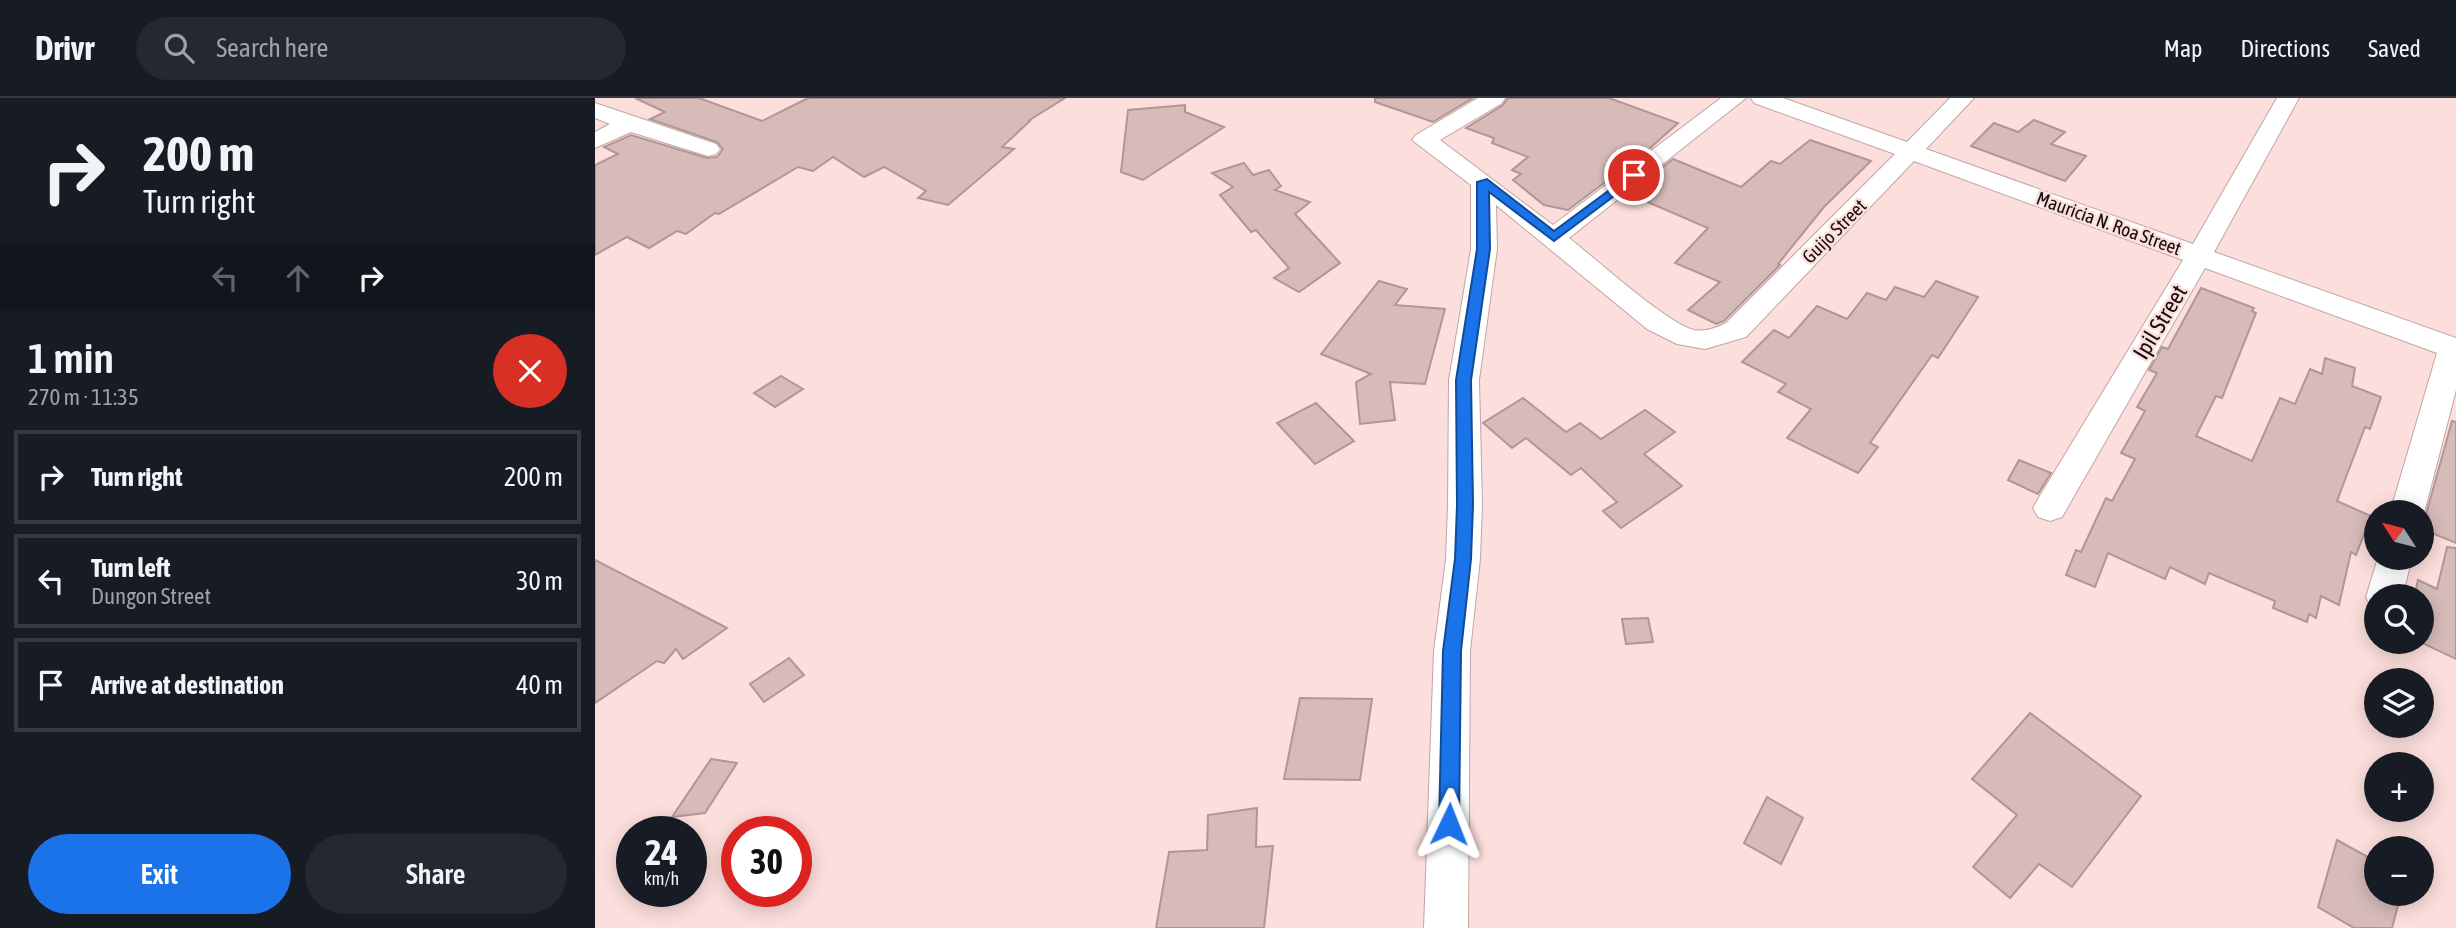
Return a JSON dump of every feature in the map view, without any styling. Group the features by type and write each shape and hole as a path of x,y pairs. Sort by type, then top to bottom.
{"street":[{"path":"1494,98 1424,140 1554,237 1735,98"},
{"name":"Mauricia N. Roa Street","path":"1762,98 2454,348"},
{"name":"Guijo Street","path":"1554,237 1674,333 1693,340 1714,340 1736,330 1963,98"},
{"name":"Ipil Street","path":"2050,508 2199,256 2288,98"},
{"path":"595,110 629,124 708,149"},
{"path":"595,141 629,124"},
{"path":"1446,928 1452,651 1463,559 1465,505 1464,380 1484,249 1483,182"},
{"path":"2411,500 2454,348"}],"building":[{"path":"635,98 699,98 762,121 808,98 1065,98 1028,121 1031,120 1002,147 1014,149 948,205 918,198 926,191 884,167 864,177 833,157 813,171 798,167 719,214 715,213 686,234 677,231 649,248 627,237 595,255 595,165 618,154 604,147 631,135 707,158 717,157 723,149 717,142 650,119 665,112"},
{"path":"1375,98 1473,98 1433,122 1375,102"},
{"path":"1508,98 1609,98 1678,123 1649,149 1568,210 1544,205 1513,180 1521,174 1512,170 1528,157 1492,143 1494,138 1466,128 1503,105"},
{"path":"1185,105 1185,112 1224,127 1143,180 1121,172 1128,110"},
{"path":"2034,120 2065,132 2051,144 2086,156 2065,181 1971,146 1994,123 2018,132"},
{"path":"1810,140 1871,161 1824,207 1778,264 1780,265 1724,321 1716,324 1688,310 1720,282 1675,263 1708,228 1629,194 1673,159 1741,187 1771,161 1780,164"},
{"path":"1244,163 1253,175 1269,170 1281,186 1275,190 1310,202 1295,214 1340,263 1299,292 1274,278 1289,268 1256,230 1251,232 1220,195 1233,187 1212,173"},
{"path":"1379,281 1407,289 1395,305 1445,309 1425,384 1390,382 1395,420 1360,424 1356,382 1371,374 1321,354"},
{"path":"1936,281 1978,297 1938,358 1932,355 1870,443 1878,447 1858,473 1787,438 1811,409 1778,392 1786,384 1742,362 1774,330 1789,338 1817,306 1847,319 1867,293 1886,300 1895,287 1924,297"},
{"path":"2201,288 2254,308 2252,311 2256,313 2222,398 2216,396 2196,436 2252,461 2280,398 2295,404 2310,369 2322,374 2325,358 2355,368 2352,386 2381,397 2370,429 2365,427 2337,501 2364,513 2364,534 2356,555 2351,552 2339,605 2321,596 2316,618 2309,614 2307,622 2273,608 2275,601 2209,573 2205,584 2170,567 2165,579 2108,553 2095,587 2066,575 2076,550 2081,552 2106,498 2112,501 2135,459 2121,453 2145,411 2137,407 2157,373 2149,370 2162,347 2168,349"},
{"path":"781,376 803,389 775,407 754,393"},
{"path":"1523,398 1566,432 1580,423 1601,439 1645,410 1675,432 1644,454 1682,486 1621,528 1603,511 1617,502 1581,468 1571,475 1526,438 1512,448 1483,423"},
{"path":"1316,403 1354,441 1315,464 1277,423"},
{"path":"2452,421 2456,422 2456,543 2434,534 2434,500 2430,500"},
{"path":"2019,460 2051,473 2038,494 2008,480"},
{"path":"2447,547 2456,548 2456,659 2434,649 2434,588 2437,589"},
{"path":"595,560 727,628 683,659 676,649 664,663 657,661 595,703"},
{"path":"1648,618 1653,642 1626,644 1622,619"},
{"path":"789,658 804,675 764,702 750,684"},
{"path":"1300,698 1372,699 1360,780 1284,779"},
{"path":"2030,713 2141,796 2072,887 2039,864 2010,898 1973,867 2017,815 1972,779"},
{"path":"711,759 737,763 705,813 673,816"},
{"path":"1767,797 1803,818 1781,864 1744,843"},
{"path":"1257,808 1256,847 1273,846 1264,928 1156,928 1169,852 1207,850 1208,815"},
{"path":"2337,840 2364,855 2364,906 2398,906 2392,928 2354,928 2318,907"}],"route":[{"path":"1449,824 1452,651 1463,559 1465,505 1464,380 1484,249 1483,182 1554,237 1634,175"}]}
